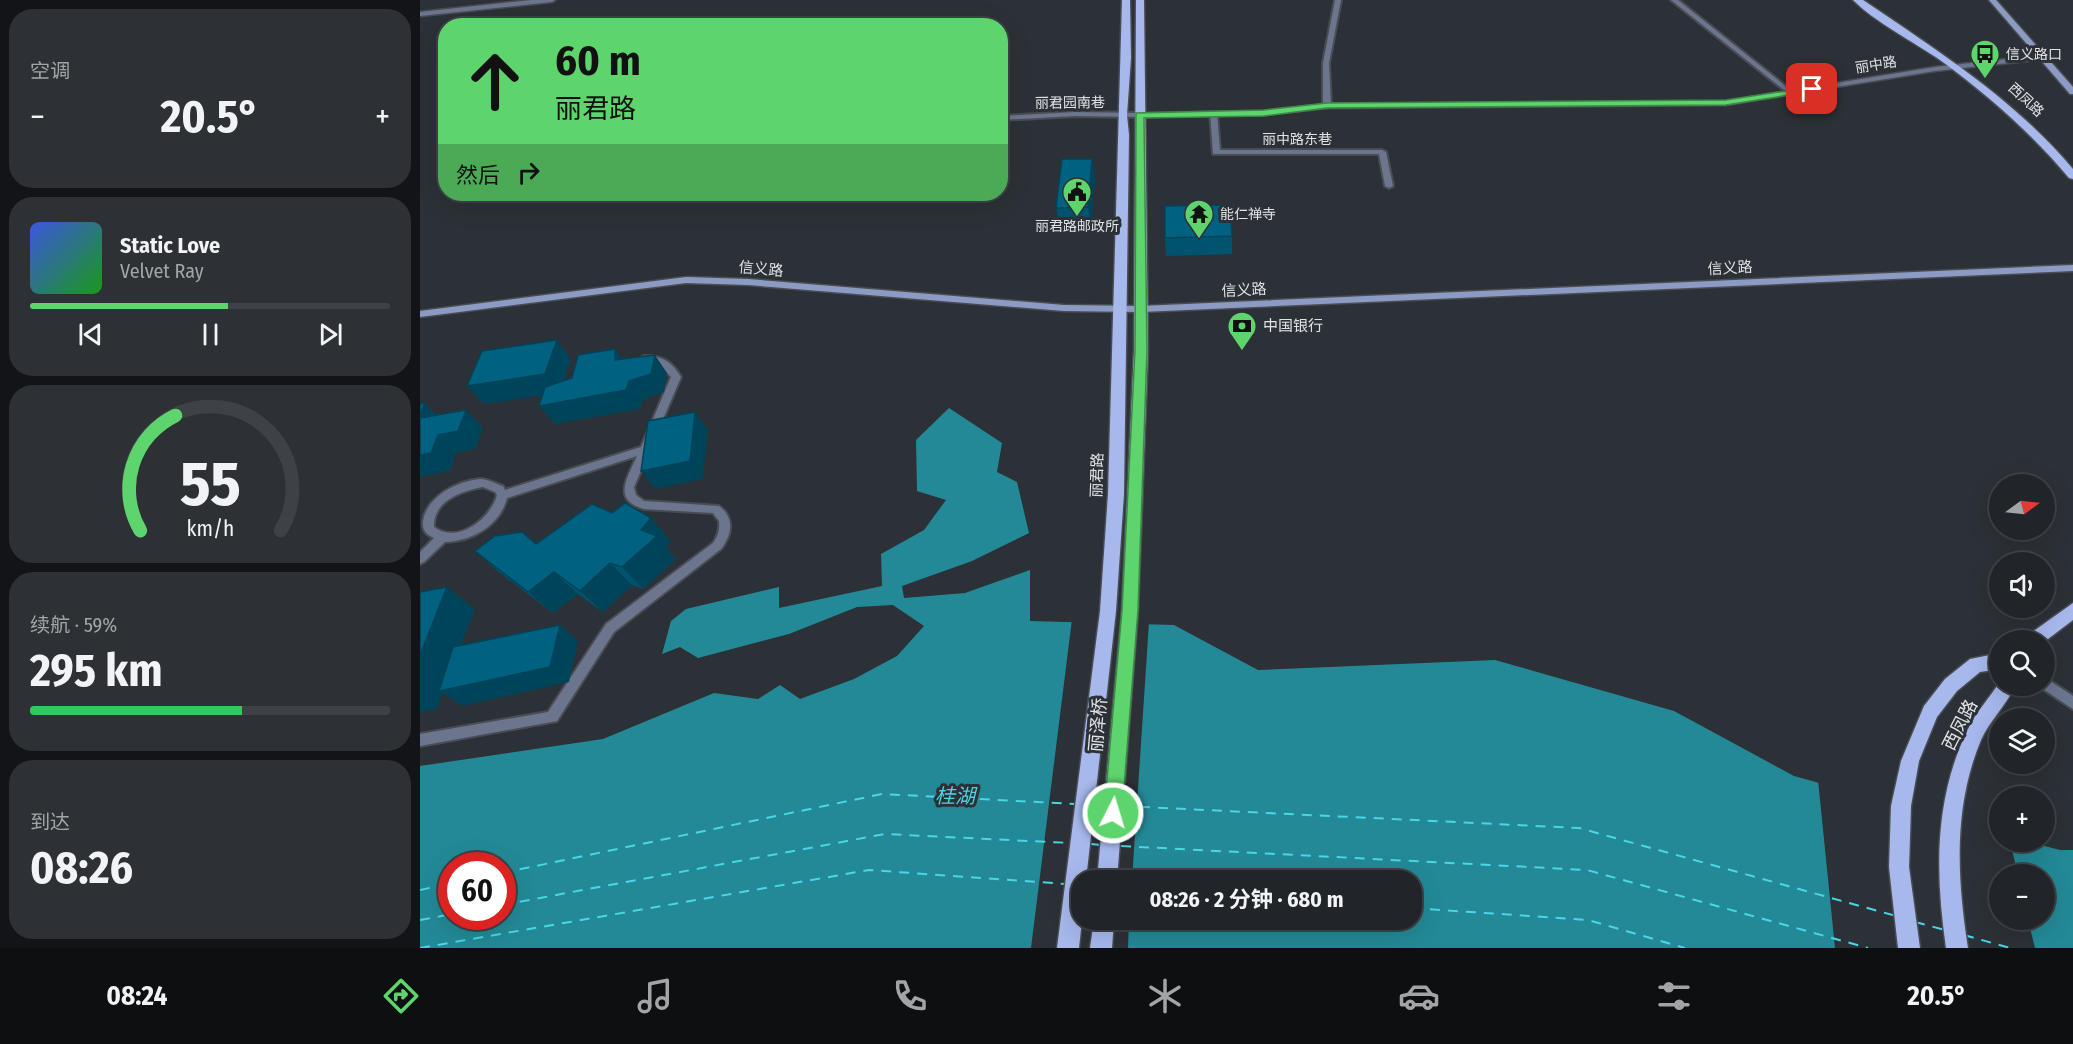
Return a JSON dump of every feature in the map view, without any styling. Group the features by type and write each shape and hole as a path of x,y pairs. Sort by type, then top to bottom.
{"main road":[{"name":"丽君路","path":"1068,948 1108,610 1116,494 1126,0"},
{"path":"1140,0 1141,309"},
{"name":"西凤路","path":"1857,0 1954,66 2015,113 2073,176"},
{"name":"丽泽桥","path":"1108,870 1130,610 1141,309"},
{"path":"2047,630 2073,610"},
{"name":"西凤路","path":"1909,948 1899,867 1901,806 1910,761 1930,711 1951,685 1976,665 1989,663"},
{"name":"西凤路","path":"1958,948 1948,885 1949,829 1956,785 1972,739 2000,696"},
{"path":"1101,948 1103,930"}],"street":[{"path":"420,14 552,0"},
{"path":"1992,0 2073,92"},
{"name":"丽中路","path":"1139,115 1264,113 1327,106 1726,103 1954,66 2042,57"},
{"name":"信义路","path":"420,314 686,280 748,282 1065,308 1141,309 2073,268"}],"lane":[{"path":"1327,106 1326,63 1338,0"},
{"path":"1674,0 1791,93"},
{"name":"丽君园南巷","path":"1008,118 1075,114 1139,115"},
{"name":"丽中路东巷","path":"1214,114 1216,152 1382,152 1389,186"},
{"path":"420,740 552,717 610,628 720,543 726,524 721,513 715,509 644,505 633,501 629,487 676,377 672,368 663,361 653,358 630,361"},
{"path":"502,495 646,449"},
{"path":"472,485 492,485 499,489 502,495 497,511 479,527 455,536 443,537 428,529 425,513 448,495 472,485"},
{"path":"420,559 443,537"},
{"path":"2055,691 2073,703"}],"water":[{"name":"桂湖","path":"949,408 1002,443 997,472 1017,482 1029,533 972,561 902,586 904,598 965,593 1030,570 1030,621 1174,625 1258,670 1495,660 1674,711 1794,776 1989,830 1989,852 2073,850 2073,948 420,948 420,766 603,739 714,693 758,699 780,685 800,699 854,679 897,656 924,626 893,605 857,607 789,634 698,658 680,647 662,654 671,621 686,609 779,587 779,608 882,586 881,554 924,530 946,500 917,491 916,440"}],"pier":[{"path":"1072,619 1149,622 1133,870 1071,870 1071,930 1129,930 1128,948 1031,948"},
{"path":"1818,780 1989,827 1989,852 2012,852 2016,864 1989,864 1989,930 2030,930 2035,948 1835,948"}],"building":[{"path":"1062,159 1092,159 1088,207 1056,208"},
{"path":"1230,205 1232,236 1165,238 1165,206"},
{"path":"557,340 545,374 467,386 482,351"},
{"path":"615,349 615,360 655,355 651,374 629,381 626,390 539,406 545,387 572,378 578,355"},
{"path":"425,403 420,415 420,404"},
{"path":"466,410 458,431 438,435 431,453 420,455 420,418"},
{"path":"695,412 690,461 641,471 648,421"},
{"path":"625,503 651,518 641,530 657,536 622,567 610,563 580,591 554,572 528,592 475,551 495,536 522,532 536,544 592,504 612,513"},
{"path":"447,587 420,655 420,592"},
{"path":"560,625 550,667 439,691 453,647"}],"ferry route":[{"path":"516,870 882,794 1075,804"},
{"path":"1095,805 1105,805"},
{"path":"1122,806 1579,828 1896,916"},
{"path":"516,902 885,834 1071,843"},
{"path":"1091,844 1101,845"},
{"path":"1121,846 1587,870 1868,948"},
{"path":"420,948 869,870 1066,884"},
{"path":"420,890 438,886"},
{"path":"1422,909 1588,920 1685,948"},
{"path":"420,920 438,917"},
{"path":"1915,922 1945,930"},
{"path":"1964,935 2010,948"}],"place":[{"name":"信义路口","path":"1985,80"},
{"name":"丽君路邮政所","path":"1077,218"},
{"name":"能仁禅寺","path":"1199,240"},
{"name":"中国银行","path":"1242,352"}],"route":[{"path":"1113,813 1130,610 1141,350 1139,115 1264,113 1327,106 1726,103 1812,89"}]}
